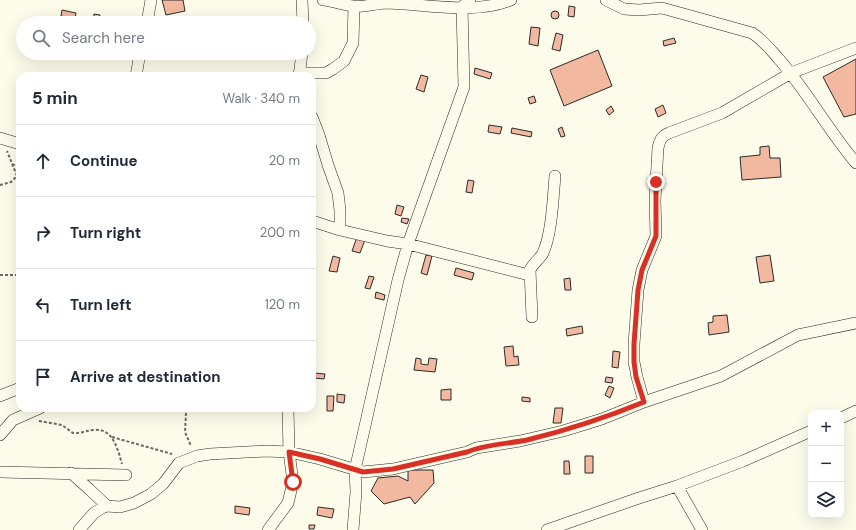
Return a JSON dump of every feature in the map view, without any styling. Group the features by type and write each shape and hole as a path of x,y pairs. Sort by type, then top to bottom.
{"street":[{"path":"148,16 151,0"},
{"path":"302,0 303,16"},
{"path":"323,0 354,7 391,3 429,5 446,8 466,4 503,3 511,0"},
{"path":"606,0 624,9 632,10 660,4 752,33 760,38 791,73 845,150 856,163"},
{"path":"353,530 356,492 355,470 396,288 408,244 464,87 466,4"},
{"path":"316,74 326,73 344,61 353,43 354,7"},
{"path":"644,402 636,377 634,344 638,290 642,270 656,236 656,194 659,141 662,136 722,113 791,73 856,48"},
{"path":"137,72 139,60"},
{"path":"299,72 301,60"},
{"path":"316,127 338,193 340,230"},
{"path":"1,138 16,143"},
{"path":"532,317 529,275 533,264 542,254 547,240 555,176"},
{"path":"316,222 340,230 387,241 408,244 529,275"},
{"path":"79,530 94,513 102,508 107,506 120,507 134,503 152,494 163,484 179,463 194,457 210,454 266,451 289,452 320,459 363,472 393,469 467,452 476,448 520,441 570,429 602,419 644,402 721,376 798,335 856,323"},
{"path":"0,396 16,390"},
{"path":"844,417 856,411"},
{"path":"0,435 13,420 29,412"},
{"path":"268,530 284,510 289,501 293,477 289,452 288,412"},
{"path":"547,530 677,486 743,461 808,432"},
{"path":"0,472 126,475"},
{"path":"71,473 107,506"},
{"path":"677,486 700,528"}],"path":[{"path":"0,185 11,182 16,178 1,138"},
{"path":"12,164 16,166"},
{"path":"0,274 16,275"},
{"path":"29,412 39,421 62,425 72,434 100,430 112,437 142,444 172,454 194,457 184,432 186,412"},
{"path":"112,437 126,475"}],"building":[{"path":"162,0 183,0 185,11 166,15"},
{"path":"569,6 575,7 574,17 568,16"},
{"path":"62,10 76,13 76,16 61,16"},
{"path":"553,11 557,11 559,15 557,19 553,19 551,17 551,13"},
{"path":"531,27 540,28 538,46 529,44"},
{"path":"556,33 563,35 560,51 552,49"},
{"path":"674,38 676,43 664,46 663,41"},
{"path":"598,50 612,86 564,106 550,70"},
{"path":"856,59 856,114 844,117 823,77"},
{"path":"475,68 492,73 490,79 474,74"},
{"path":"421,75 428,77 424,92 416,89"},
{"path":"534,96 536,102 530,104 528,98"},
{"path":"663,105 666,113 658,117 655,109"},
{"path":"611,106 614,111 609,115 606,110"},
{"path":"489,125 502,127 500,134 488,132"},
{"path":"562,127 565,136 561,137 558,129"},
{"path":"512,128 532,132 531,137 511,133"},
{"path":"769,146 770,158 780,158 781,177 742,180 740,157 760,155 760,147"},
{"path":"468,180 474,181 472,193 466,192"},
{"path":"397,205 404,207 401,216 395,214"},
{"path":"402,218 409,219 407,224 401,222"},
{"path":"357,237 365,240 360,253 352,251"},
{"path":"426,255 432,256 427,275 421,273"},
{"path":"770,255 774,281 760,283 756,257"},
{"path":"333,256 340,258 337,272 329,271"},
{"path":"456,268 474,273 472,280 454,275"},
{"path":"369,276 374,277 370,289 365,288"},
{"path":"570,278 571,290 565,290 564,279"},
{"path":"376,292 385,295 384,300 375,298"},
{"path":"727,315 729,332 709,335 708,323 713,322 713,316"},
{"path":"582,326 583,333 567,336 566,329"},
{"path":"513,346 514,357 518,356 519,365 506,366 504,347"},
{"path":"613,351 620,352 618,368 612,367"},
{"path":"416,358 421,359 421,364 428,365 429,358 437,359 435,372 414,370"},
{"path":"316,373 325,374 324,379 316,378"},
{"path":"606,377 613,378 612,383 605,382"},
{"path":"609,386 614,388 610,398 605,395"},
{"path":"451,389 451,400 441,400 441,390"},
{"path":"337,394 345,395 344,403 337,402"},
{"path":"327,396 334,396 333,411 327,411"},
{"path":"522,397 530,398 530,402 522,401"},
{"path":"555,408 563,408 561,423 553,423"},
{"path":"585,456 593,456 593,473 585,473"},
{"path":"564,461 569,461 570,474 564,474"},
{"path":"408,470 433,470 434,483 415,504 410,497 384,504 371,491 378,478 398,476 408,481"},
{"path":"235,506 250,508 249,515 235,513"},
{"path":"318,507 334,509 332,518 317,515"},
{"path":"309,525 315,525 314,529 309,529"}],"route":[{"path":"293,482 289,452 320,459 363,472 393,469 467,452 476,448 520,441 563,431 602,419 644,402 636,377 634,344 638,290 642,270 656,236 656,182"}]}
